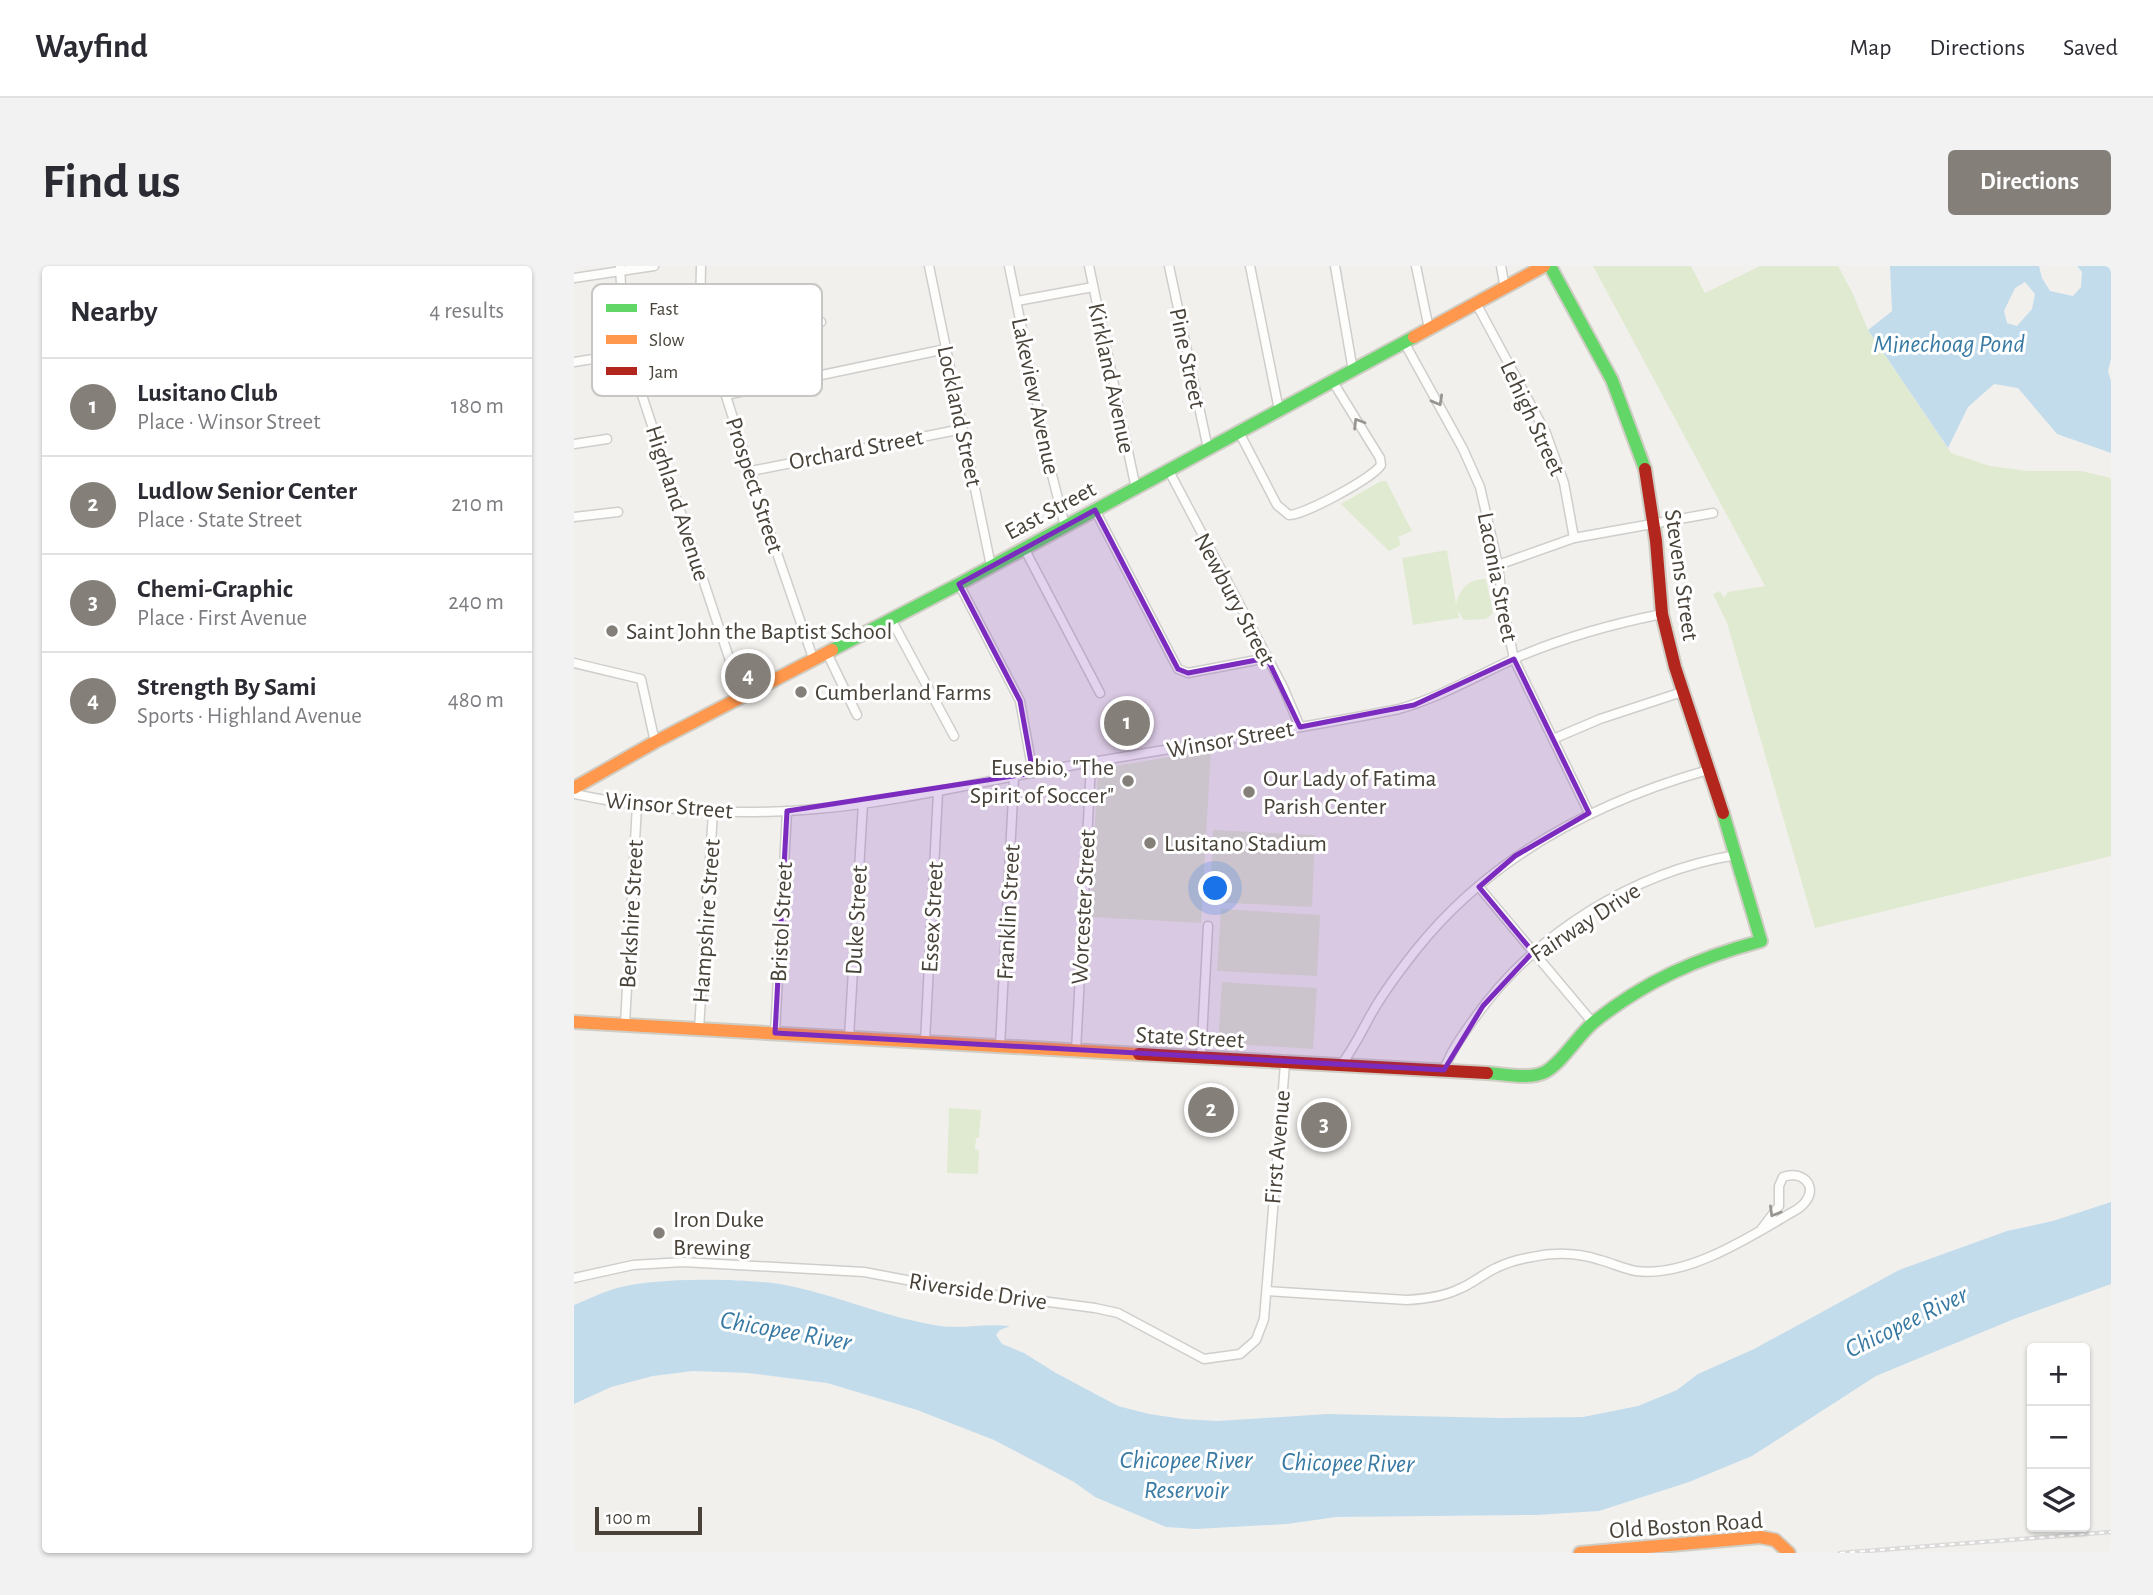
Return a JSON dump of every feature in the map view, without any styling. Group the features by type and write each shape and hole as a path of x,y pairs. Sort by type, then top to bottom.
{"street":[{"path":"574,278 654,266"},
{"name":"Prospect Street","path":"701,266 701,284"},
{"name":"Lockland Street","path":"929,266 990,566"},
{"name":"Lakeview Avenue","path":"1009,266 1051,471 1065,526"},
{"name":"Kirkland Avenue","path":"1089,266 1136,489"},
{"name":"Pine Street","path":"1169,266 1208,449"},
{"path":"1250,266 1279,410"},
{"path":"1335,266 1353,371"},
{"path":"1416,266 1429,329"},
{"path":"1501,266 1505,289"},
{"name":"East Street","path":"574,788 1136,489 1544,266"},
{"name":"Stevens Street","path":"1550,266 1612,380 1632,427 1645,470 1662,614 1682,692 1736,855 1761,941"},
{"path":"1017,301 1093,287"},
{"name":"Lehigh Street","path":"1476,303 1550,442 1564,484 1574,538"},
{"name":"Laconia Street","path":"1404,342 1449,422 1480,487 1498,565 1514,659 1589,813"},
{"path":"822,375 946,349"},
{"path":"574,362 592,359"},
{"path":"1239,432 1278,505 1289,515 1304,512 1368,478 1381,465 1376,451 1333,382"},
{"name":"Highland Avenue","path":"642,396 742,697"},
{"name":"Prospect Street","path":"726,396 814,660"},
{"name":"Orchard Street","path":"751,471 962,429"},
{"path":"574,444 607,439"},
{"name":"Newbury Street","path":"1169,471 1300,727"},
{"path":"1096,510 1178,669 1188,673 1267,658"},
{"path":"574,517 618,512"},
{"path":"1498,565 1574,538 1713,513"},
{"path":"1024,548 1100,693"},
{"path":"959,584 1020,701 1033,773"},
{"name":"Winsor Street","path":"574,794 637,805 713,812 787,811 938,792 1033,773 1354,719 1414,705 1560,640 1604,626 1662,614"},
{"path":"891,619 954,736"},
{"path":"827,653 857,715"},
{"path":"574,663 641,679 656,742"},
{"path":"1553,739 1600,719 1682,692"},
{"name":"Worcester Street","path":"1076,1051 1091,764"},
{"path":"1340,1066 1351,1053 1387,989 1416,950 1453,909 1479,887 1535,843 1589,813 1652,788 1708,770"},
{"name":"Franklin Street","path":"1000,1046 1014,777"},
{"name":"Essex Street","path":"925,1042 938,792"},
{"name":"Duke Street","path":"849,1037 863,803"},
{"name":"Berkshire Street","path":"625,1024 637,805"},
{"name":"Bristol Street","path":"775,1033 787,811"},
{"name":"Hampshire Street","path":"699,1029 713,812"},
{"name":"Fairway Drive","path":"1444,1070 1450,1053 1483,1006 1505,979 1533,952 1590,912 1647,881 1708,860 1736,855"},
{"path":"1479,887 1593,1023"},
{"path":"1200,1058 1208,926"},
{"name":"State Street","path":"574,1022 1285,1064 1540,1075 1593,1023 1644,986 1677,968 1761,941"},
{"name":"First Avenue","path":"1270,1231 1285,1064"},
{"path":"1266,1291 1398,1300 1426,1298 1459,1289 1496,1268 1531,1257 1553,1254 1584,1256 1637,1271 1692,1263 1760,1231 1805,1203 1810,1189 1809,1183 1802,1176 1789,1174 1783,1177 1779,1186 1779,1206 1760,1231"},
{"name":"Riverside Drive","path":"574,1278 633,1265 683,1262 864,1272 965,1291 1118,1313 1204,1359 1240,1354 1256,1340 1264,1319 1270,1231"},
{"name":"Old Boston Road","path":"1580,1553 1760,1537 1775,1540 1789,1553"}],"highlighted area":[{"path":"1095,510 1178,669 1188,673 1267,658 1300,727 1414,705 1514,659 1589,813 1515,856 1479,887 1533,952 1483,1006 1444,1070 775,1033 787,811 1033,773 1020,701 959,584"}],"green space":[{"path":"1593,266 1691,266 1705,293 1760,266 1838,266 1868,330 1951,453 1990,466 2028,471 2081,471 2111,478 2111,856 1815,928 1727,623 1713,594 1720,591 1724,598 1728,592 1765,586"},
{"path":"1381,481 1386,481 1412,531 1398,537 1401,545 1389,551 1341,504"},
{"path":"1447,550 1456,604 1466,586 1486,579 1493,613 1486,619 1464,620 1458,611 1459,618 1413,625 1402,558"},
{"name":"Lusitano Stadium","path":"1211,750 1201,923 1090,917 1098,769"},
{"path":"1213,830 1315,835 1312,907 1210,902"},
{"path":"1221,909 1320,915 1317,976 1217,971"},
{"path":"1222,982 1317,988 1313,1049 1218,1043"},
{"path":"949,1108 981,1110 979,1138 976,1138 975,1149 979,1150 978,1174 947,1173"}],"water":[{"name":"Minechoag Pond","path":"1890,266 2039,266 2050,291 2073,296 2081,287 2082,272 2077,266 2111,266 2111,359 2108,371 2111,381 2111,453 2057,434 2018,388 1994,384 1968,407 1948,448 1868,330 1892,311","holes":["2025,282 2035,294 2032,309 2017,326 2007,323 2004,311 2015,288"]},
{"name":"Chicopee River Reservoir","path":"2111,1202 2111,1284 2014,1319 1876,1376 1752,1456 1689,1482 1599,1511 1536,1515 1336,1517 1287,1524 1196,1529 1166,1527 1095,1497 1074,1482 994,1440 917,1410 827,1383 748,1373 693,1371 653,1376 611,1387 574,1404 574,1305 630,1285 723,1280 785,1285 901,1318 940,1326 1010,1326 996,1335 1002,1344 1024,1353 1118,1406 1149,1414 1217,1421 1327,1414 1583,1417 1638,1406 1677,1390 1698,1374 1754,1349 1899,1270 2007,1231 2053,1221"}],"railway":[{"path":"1840,1553 2111,1532"}],"traffic: fast":[{"path":"1550,266 1612,380 1645,469"},
{"path":"832,650 1414,337"},
{"path":"1487,1073 1524,1076 1545,1072 1558,1062 1594,1022 1633,994 1694,963 1761,941 1723,813"}],"traffic: slow":[{"path":"1414,337 1544,266"},
{"path":"574,788 655,742 832,650"},
{"path":"574,1022 1139,1054"},
{"path":"1580,1553 1760,1537 1775,1540 1789,1553"}],"traffic: jam":[{"path":"1645,469 1656,541 1662,614 1675,667 1723,813"},
{"path":"1139,1054 1487,1073"}],"place":[{"name":"Saint John the Baptist School","path":"612,631"},
{"name":"Strength By Sami","path":"748,676"},
{"name":"Cumberland Farms","path":"801,692"},
{"name":"Lusitano Club","path":"1127,723"},
{"name":"Eusebio, \"The Spirit of Soccer\"","path":"1128,781"},
{"name":"Our Lady of Fatima Parish Center","path":"1249,792"},
{"name":"Lusitano Stadium","path":"1150,843"},
{"name":"Ludlow Senior Center","path":"1211,1110"},
{"name":"Chemi-Graphic","path":"1324,1125"},
{"name":"Iron Duke Brewing","path":"659,1233"}],"water label":[{"name":"Chicopee River","path":"1906,1321"},
{"name":"Chicopee River","path":"786,1330"},
{"name":"Chicopee River","path":"1348,1462"}]}
